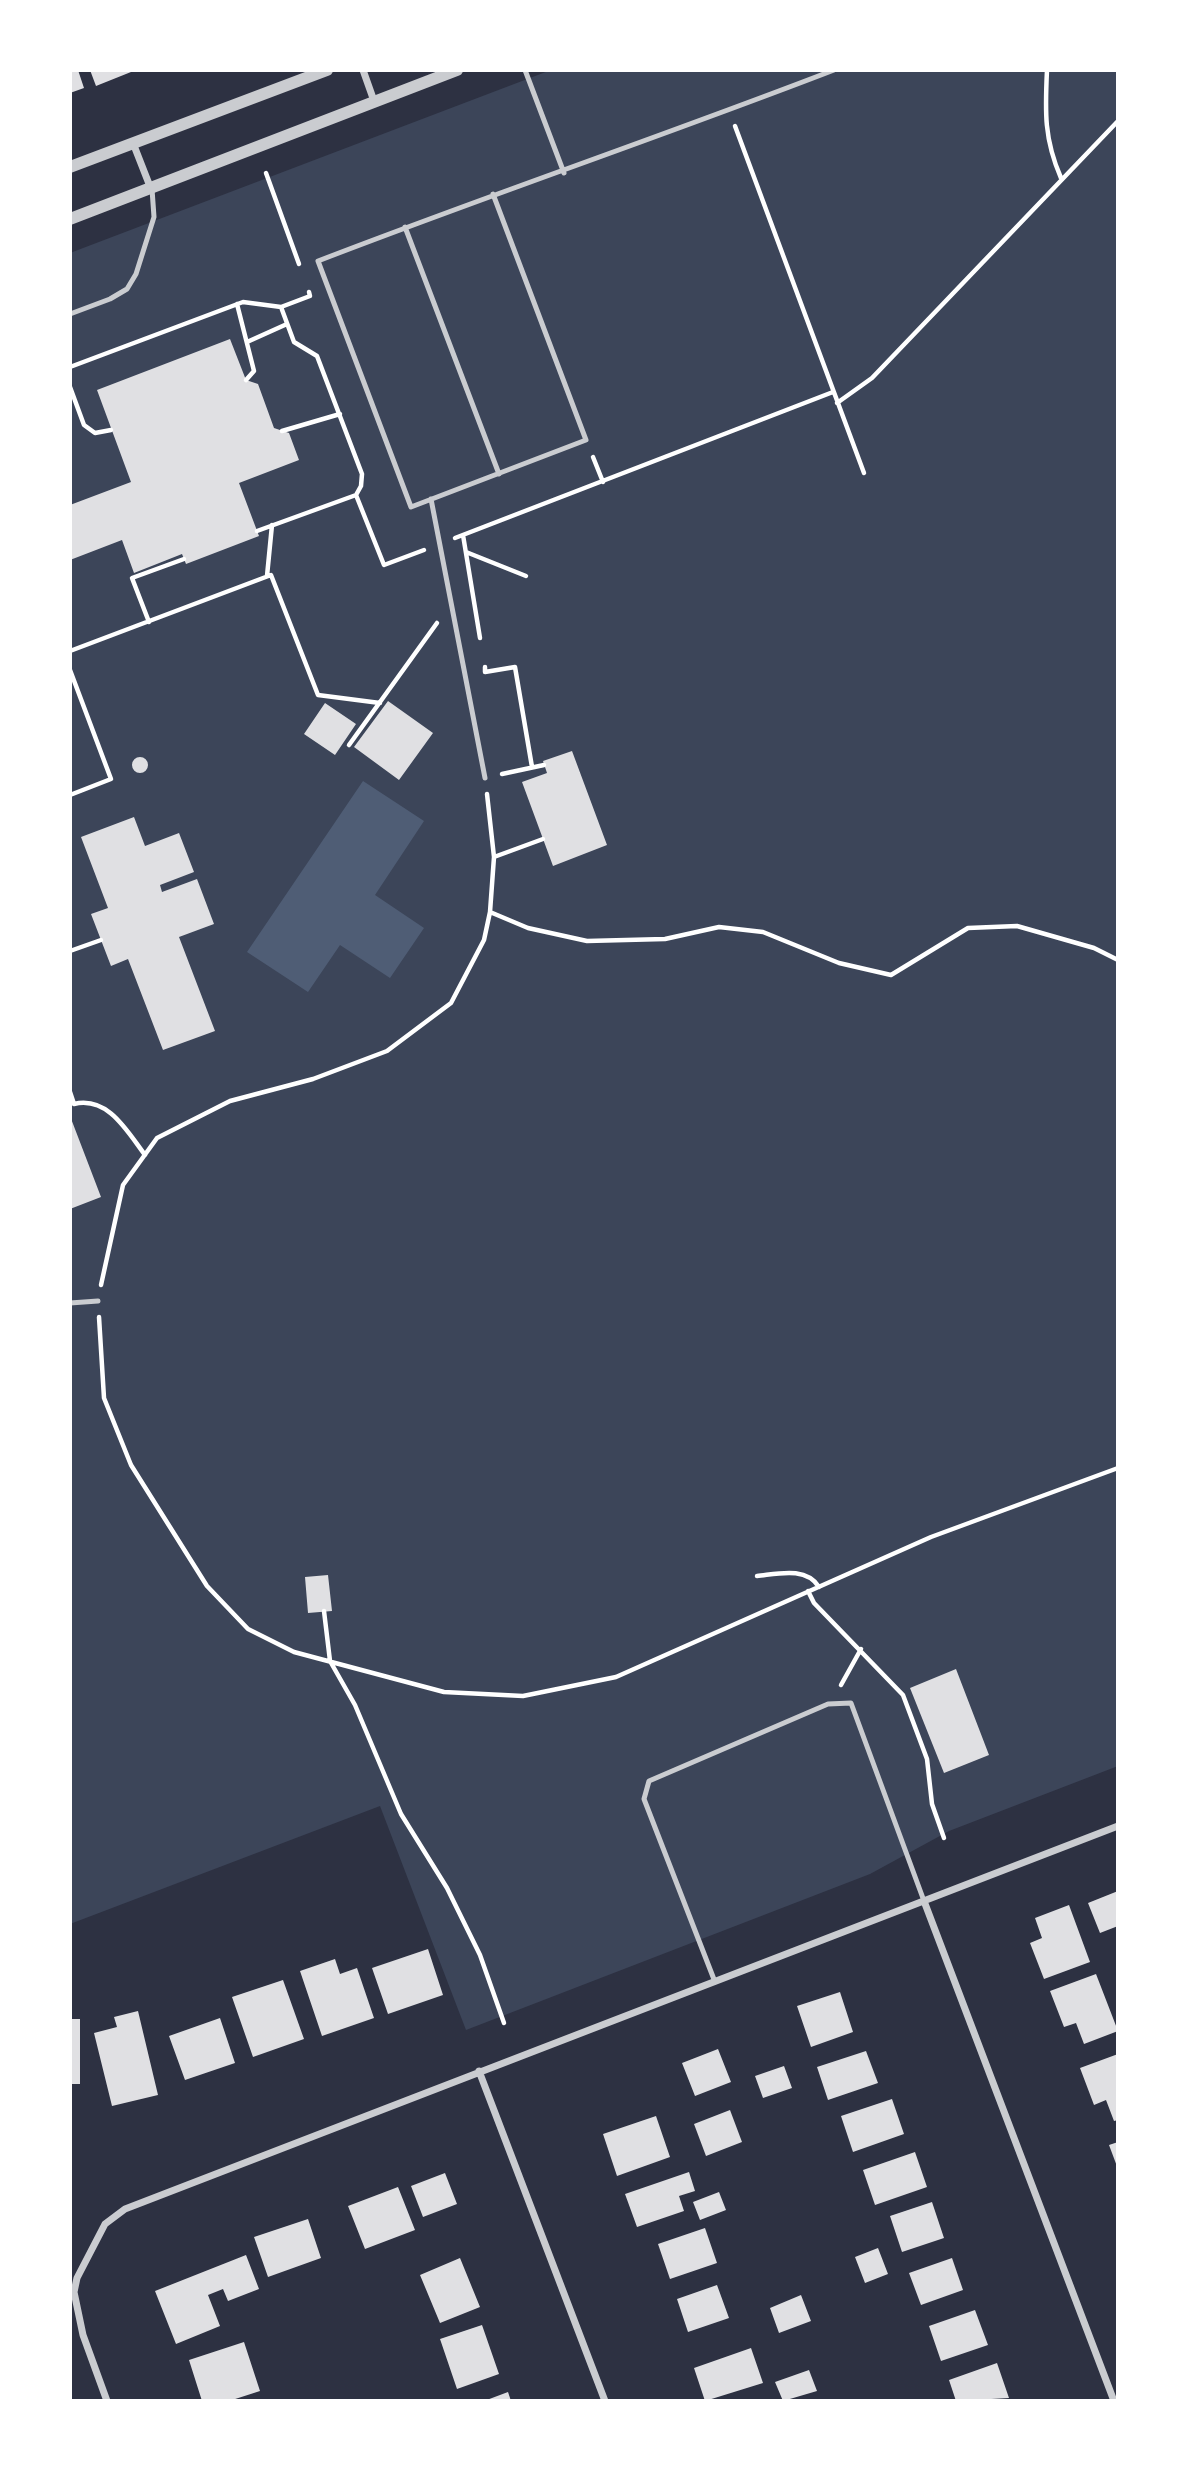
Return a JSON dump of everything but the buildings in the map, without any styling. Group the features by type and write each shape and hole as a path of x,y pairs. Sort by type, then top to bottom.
{"street":[{"path":"70,167 327,70"},
{"path":"363,70 374,101"},
{"path":"70,219 152,190 457,70"},
{"path":"133,143 152,190"},
{"path":"107,2401 83,2335 74,2292 77,2278 105,2224 125,2209 1118,1826"},
{"path":"924,1901 1114,2401"},
{"path":"480,2071 605,2401"}],"lane":[{"path":"525,70 564,173"},
{"path":"493,194 586,440 411,507 318,261 493,194 564,173 834,70"},
{"path":"70,314 110,299 127,289 136,274 155,217 152,190"},
{"path":"405,227 499,474"},
{"path":"431,499 485,778"},
{"path":"70,1303 98,1301"},
{"path":"715,1982 644,1799 649,1781 832,1704 851,1703 924,1901"}],"path":[{"path":"1046,70 1045,125 1049,149 1061,179"},
{"path":"729,111 864,472"},
{"path":"837,403 872,378 1118,121"},
{"path":"266,173 301,271"},
{"path":"70,367 237,304 281,307 310,296 306,284"},
{"path":"237,304 254,371 246,380"},
{"path":"257,531 355,495 361,486 362,474 317,356 295,342 281,307"},
{"path":"247,342 287,324"},
{"path":"70,387 84,425 95,433 111,429"},
{"path":"355,495 384,565 833,392"},
{"path":"282,431 340,414"},
{"path":"586,440 603,482"},
{"path":"267,576 272,525"},
{"path":"463,535 481,646"},
{"path":"466,552 526,576"},
{"path":"149,622 132,578 184,559"},
{"path":"70,651 271,575 318,695 380,703"},
{"path":"349,745 439,621 453,615"},
{"path":"483,659 485,672 515,667 533,767"},
{"path":"70,670 104,754 111,779 70,795"},
{"path":"544,765 485,778 494,857 490,912 484,940 452,1003 387,1051 313,1079 230,1101 157,1138 124,1185 98,1301 104,1398 131,1465 207,1586 247,1629 294,1652 444,1692 523,1696 616,1676 931,1537 1118,1468"},
{"path":"494,857 543,839"},
{"path":"490,912 528,928 587,942 664,939 719,927 763,932 839,963 891,975 968,928 1017,926 1094,948 1118,960"},
{"path":"70,951 101,940"},
{"path":"70,1092 74,1104 87,1101 101,1104 145,1154"},
{"path":"757,1576 795,1572 814,1580 819,1587"},
{"path":"808,1591 814,1603 903,1695 918,1728 927,1759 932,1804 944,1838"},
{"path":"324,1611 330,1661 355,1705 401,1814 447,1888 480,1955 504,2023"},
{"path":"832,1704 848,1669 861,1649"}],"shaded area":[{"path":"551,70 1118,70 1118,1766 949,1831 870,1874 466,2030 380,1806 70,1924 70,253"},
{"path":"363,781 424,821 375,895 424,928 390,978 340,945 308,992 247,952"}]}
